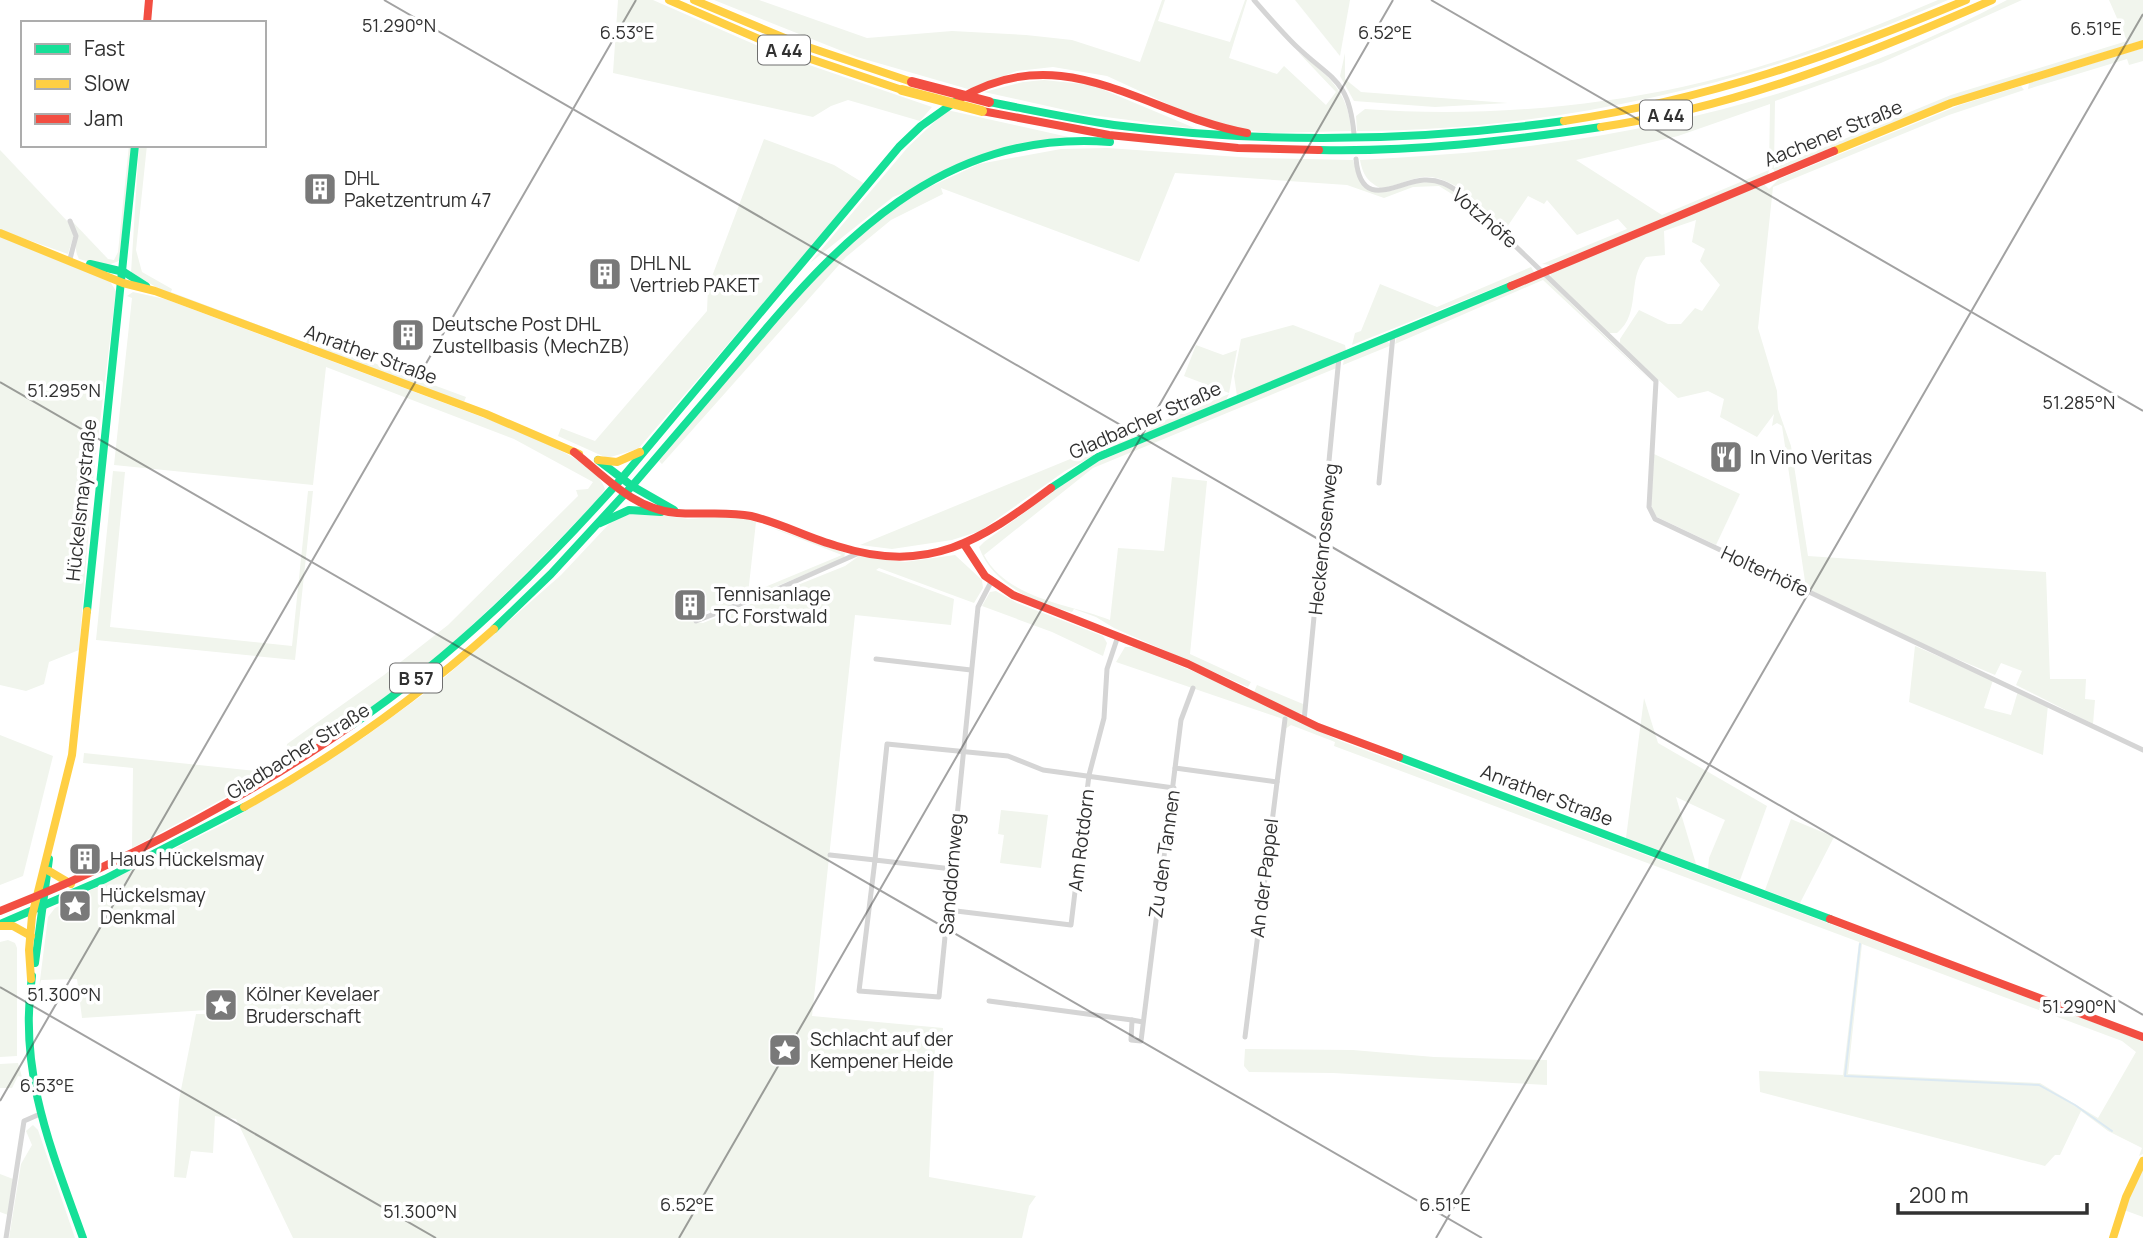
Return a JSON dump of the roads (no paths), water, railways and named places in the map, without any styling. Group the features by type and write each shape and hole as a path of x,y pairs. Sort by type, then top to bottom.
{"main road":[{"path":"147,21 149,0"},
{"name":"A 44","path":"669,0 770,44 902,90 982,111 1091,133 1208,147 1300,152 1405,150 1497,143 1595,129 1706,105 1794,79 1895,43 1992,0"},
{"name":"A 44","path":"694,0 807,47 912,82 989,102 1084,121 1180,134 1351,137 1510,131 1651,107 1736,86 1826,58 1966,0"},
{"name":"Aachener Straße","path":"1540,273 1951,103 2143,44"},
{"name":"Gladbacher Straße","path":"0,925 71,884 124,859 256,786 394,695 490,615 619,481 899,147 943,106 973,89 1026,75 1070,75 1108,84 1212,126 1254,134 1351,137"},
{"name":"Gladbacher Straße","path":"0,911 40,901 203,830 345,746 457,662 514,611 629,490 826,259 867,220 902,194 968,163 1040,145 1087,141 1185,150 1208,147"},
{"name":"Hückelsmaystraße","path":"31,979 31,936 49,871 49,856 72,755 135,147"},
{"name":"Anrather Straße","path":"0,233 507,422 598,460 640,504 661,512 737,513 756,516 859,553"},
{"name":"Gladbacher Straße","path":"859,553 906,556 964,544 1009,519 1060,478 1098,457 1540,273"},
{"path":"598,460 625,460 649,447"},
{"name":"Anrather Straße","path":"574,452 619,481"},
{"name":"Anrather Straße","path":"629,490 671,509 700,514"},
{"path":"595,526 620,512 636,508 661,512"},
{"name":"Anrather Straße","path":"964,544 976,566 992,582 1027,601 1200,669 1304,721 2143,1037"},
{"name":"Hückelsmaystraße","path":"49,856 42,870 31,979 27,1037 29,1068 40,1114 83,1238"},
{"path":"49,871 71,884"},
{"path":"0,925 13,926 31,936"},
{"path":"2113,1238 2142,1162"}],"street":[{"path":"1254,0 1296,46 1333,77 1344,90 1351,105 1351,137"},
{"name":"Votzhöfe","path":"1356,159 1361,178 1377,191 1391,190 1422,180 1450,186 1466,197 1540,273"},
{"path":"70,221 76,236 70,259"},
{"name":"Holterhöfe","path":"1540,273 1656,381 1649,507 1654,519 2143,750"},
{"path":"1379,483 1393,335"},
{"name":"Heckenrosenweg","path":"1304,721 1339,357"},
{"name":"Gladbacher Straße","path":"696,621 859,553"},
{"name":"Sanddornweg","path":"876,860 859,991 939,997 979,602 992,582"},
{"name":"Am Rotdorn","path":"948,910 1070,925 1089,775 1104,718 1107,669 1119,636"},
{"path":"876,659 971,670"},
{"name":"Zu den Tannen","path":"1143,1022 1181,720 1193,688"},
{"name":"An der Pappel","path":"1245,1037 1285,719"},
{"path":"876,860 887,744 1008,757 1046,771 1174,788"},
{"path":"1175,768 1277,782"},
{"path":"830,855 952,869"},
{"path":"989,1001 1132,1020 1143,1022 1141,1041 1131,1040 1132,1020"},
{"path":"6,1238 24,1121 40,1114"}],"waterway":[{"path":"1860,944 1845,1076 2039,1085 2075,1105 2112,1131"}],"place":[{"name":"DHL Paketzentrum 47","path":"320,189"},
{"name":"DHL NL Vertrieb PAKET","path":"605,274"},
{"name":"Deutsche Post DHL Zustellbasis (MechZB)","path":"408,335"},
{"name":"In Vino Veritas","path":"1726,457"},
{"name":"Tennisanlage TC Forstwald","path":"690,605"},
{"name":"Haus Hückelsmay","path":"85,859"},
{"name":"Hückelsmay Denkmal","path":"75,906"},
{"name":"Kölner Kevelaer Bruderschaft","path":"221,1005"},
{"name":"Schlacht auf der Kempener Heide","path":"785,1050"}]}
